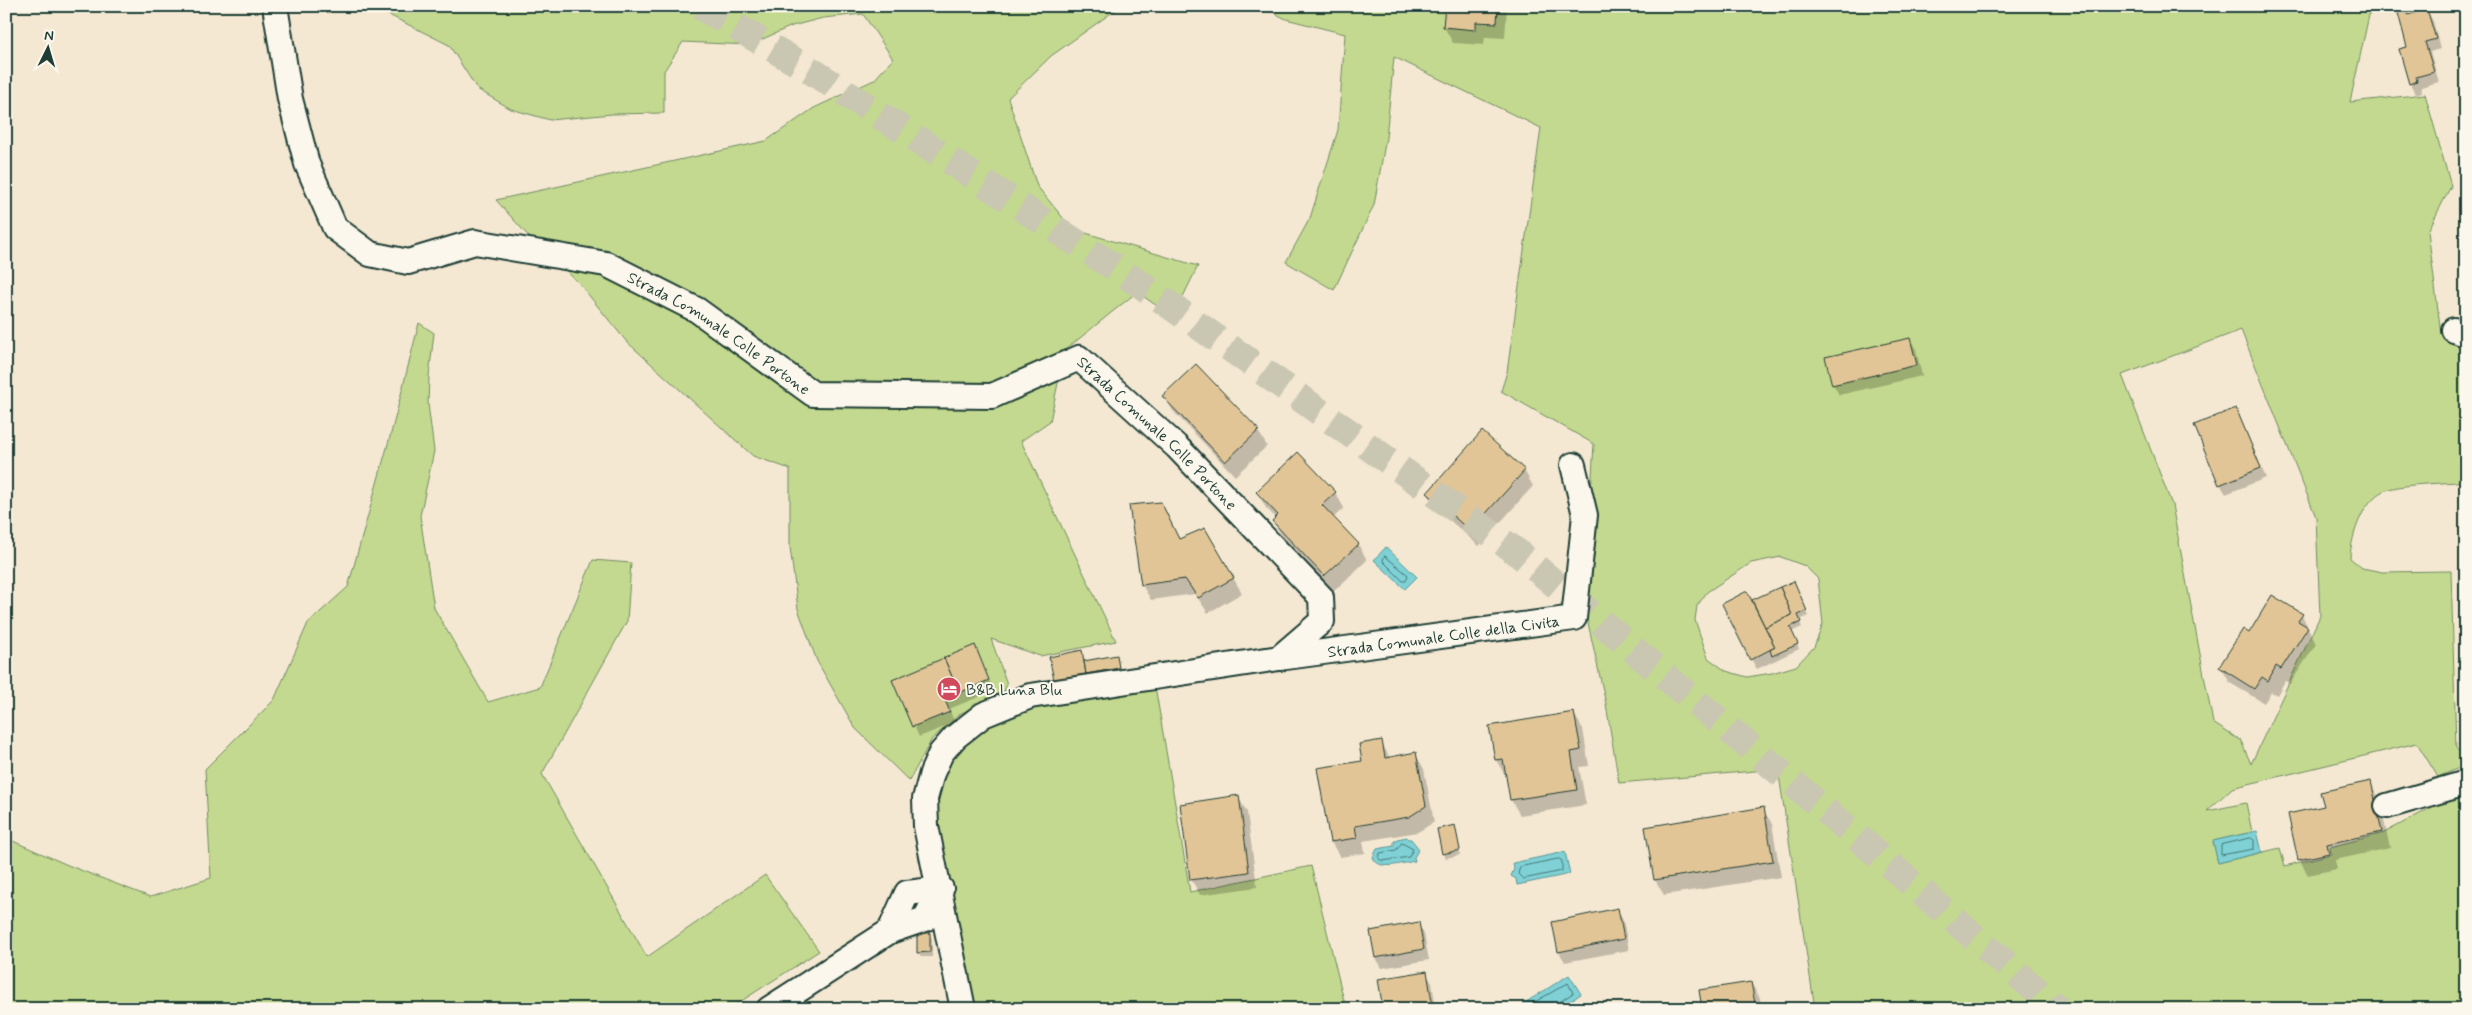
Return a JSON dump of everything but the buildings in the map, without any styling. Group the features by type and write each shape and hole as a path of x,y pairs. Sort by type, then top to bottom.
{"street":[{"name":"Strada Comunale Colle Portone","path":"275,6 290,99 307,164 335,228 370,254 408,262 475,242 606,264 697,310 812,394 992,396 1079,358 1177,447 1321,597 1322,621 1279,658"},
{"name":"Strada Comunale Colle della Civita","path":"1279,658 1574,618 1585,515 1574,465"},
{"path":"963,1009 941,889 926,826 925,799 932,772 941,754 955,737 983,715 1030,696 1279,658"},
{"path":"2387,806 2466,783"},
{"path":"769,1009 890,931 907,893 941,889"}],"green space":[{"path":"371,6 1121,6 1051,56 1008,98 1037,186 1072,229 1198,266 1173,317 1137,292 1065,350 1050,421 1021,441 1116,641 1040,656 991,639 1007,684 1005,690 960,714 932,739 909,781 855,728 817,661 798,609 790,547 790,469 753,456 626,341 578,282 531,239 496,200 766,141 814,108 874,80 893,59 863,14 823,18 792,26 749,45 683,42 664,71 664,113 612,114 550,120 511,109 477,89 449,45"},
{"path":"1261,6 2371,6 2350,102 2425,94 2451,186 2428,231 2441,334 2466,343 2466,481 2407,486 2389,489 2380,493 2372,499 2360,517 2353,538 2350,558 2362,568 2382,572 2451,571 2456,748 2466,760 2466,765 2438,777 2417,743 2232,788 2207,811 2246,803 2252,832 2213,841 2218,863 2280,848 2285,866 2331,854 2330,847 2384,833 2440,803 2466,795 2466,1009 1815,1009 1778,769 1619,783 1606,704 1584,605 1594,444 1501,391 1507,372 1541,128 1394,57 1386,138 1374,205 1334,290 1286,262 1310,218 1338,130 1345,34 1286,19","holes":["2241,330 2316,517 2320,616 2251,764 2241,741 2213,723 2172,505 2122,375","1781,557 1805,566 1818,579 1823,624 1814,647 1796,666 1772,673 1747,677 1726,671 1708,658 1695,620 1697,606 1707,592 1751,563"]},
{"path":"419,323 434,333 428,404 434,451 420,516 434,608 488,702 540,687 593,560 631,563 627,621 542,774 647,957 765,875 819,951 729,1009 6,1009 6,838 70,866 150,897 211,878 205,769 274,700 308,623 348,587 393,426"},
{"path":"1155,686 1190,892 1311,866 1346,1009 971,1009 935,819 937,783 953,755 985,726 1020,709"}],"water":[{"path":"1386,547 1417,577 1405,589 1374,560"},
{"path":"2257,831 2262,852 2218,863 2213,841"},
{"path":"1407,837 1419,849 1414,857 1415,861 1391,865 1376,862 1373,857 1377,849 1394,846 1394,841"},
{"path":"1565,852 1570,874 1517,885 1516,879 1511,876 1514,869 1513,863"},
{"path":"1569,975 1581,994 1558,1009 1526,1009 1523,1004"}],"tunnel":[{"path":"700,6 810,70 1140,284 1518,553 1862,841 2058,1009"}],"place":[{"name":"B&B Luna Blu","path":"949,689"}]}
